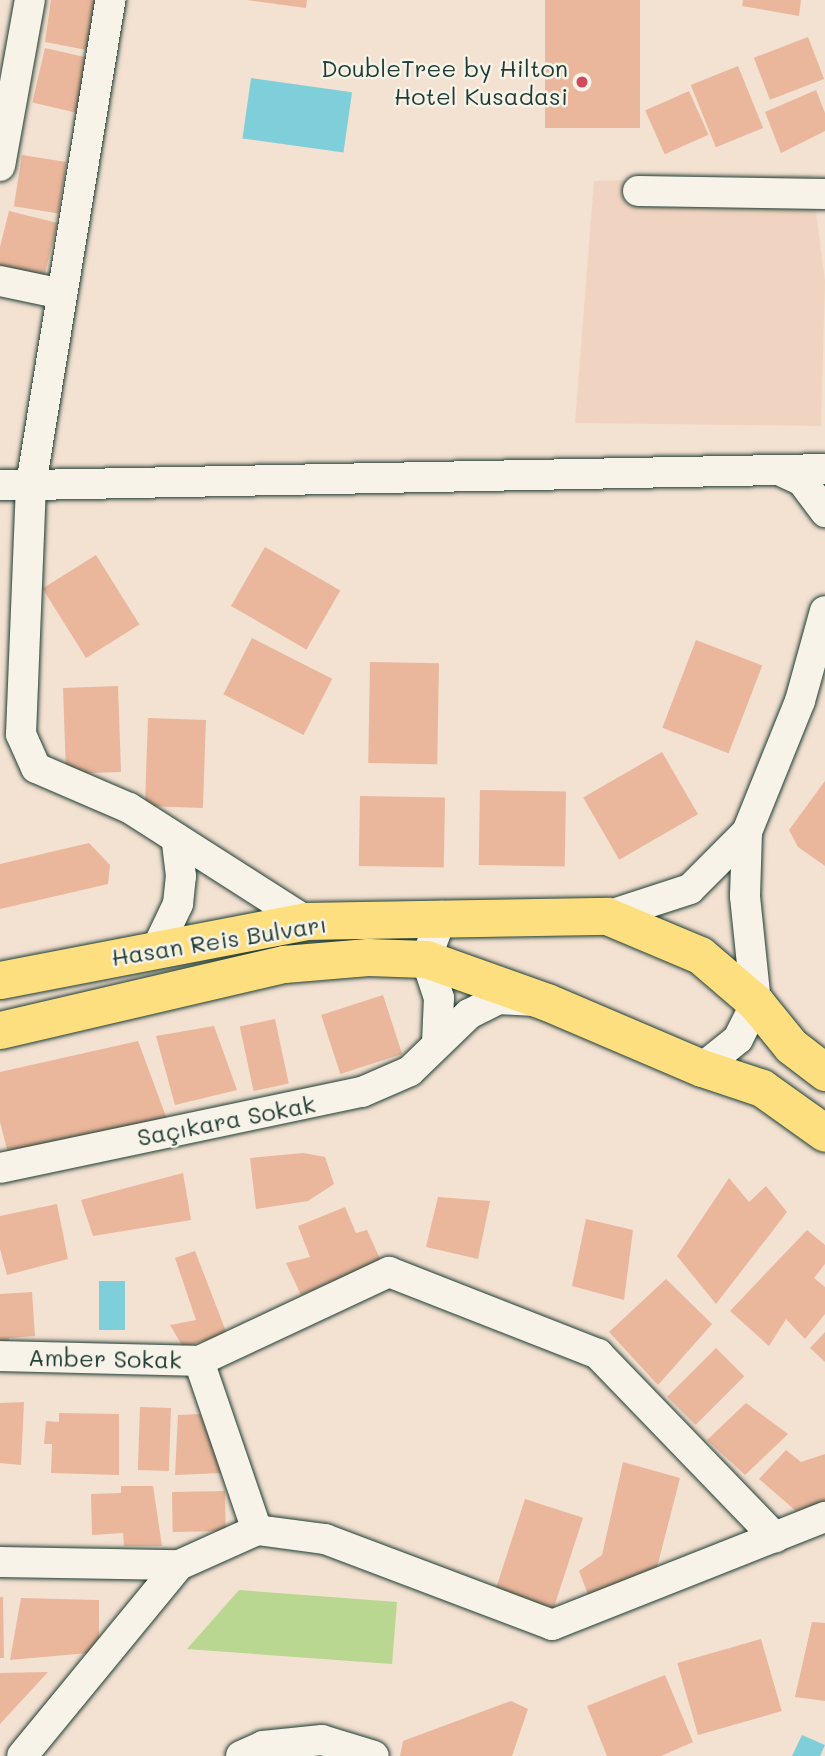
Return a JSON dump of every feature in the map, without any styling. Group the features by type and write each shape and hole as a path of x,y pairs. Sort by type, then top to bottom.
{"main road":[{"name":"Hasan Reis Bulvarı","path":"0,979 306,921 442,916 607,916"},
{"path":"607,916 699,955 756,1003 791,1046 825,1072"},
{"name":"Hasan Reis Bulvarı","path":"0,1030 284,964 368,957 426,959 547,1002 702,1068 762,1088 825,1133"}],"street":[{"path":"0,166 30,0"},
{"path":"110,0 31,485 21,734 36,768 129,808 306,921"},
{"path":"638,191 825,194"},
{"path":"0,281 62,294"},
{"path":"0,485 358,481 673,470 785,473 825,470"},
{"path":"785,473 802,481 825,512"},
{"path":"702,1068 738,1040 756,1003 745,896 747,832 800,701 825,611"},
{"path":"607,916 690,889 747,832"},
{"path":"157,948 178,904 181,876 176,838"},
{"path":"437,1043 439,998 426,959 442,916"},
{"name":"Saçıkara Sokak","path":"0,1168 362,1092 410,1071 469,1014 498,999 547,1002"},
{"path":"199,1361 389,1272 598,1354 775,1537"},
{"name":"Amber Sokak","path":"0,1356 199,1361 257,1530"},
{"path":"0,1562 179,1565 257,1530 325,1539 552,1625 825,1517"},
{"path":"22,1756 179,1565"},
{"path":"241,1756 263,1746 322,1740 374,1756"}],"shaded area":[{"path":"811,175 825,281 821,426 575,423 594,181"}],"green space":[{"path":"239,1590 397,1602 392,1664 187,1649"}],"water":[{"path":"251,78 352,92 344,153 243,138"},
{"path":"99,1281 125,1281 125,1330 99,1330"},
{"path":"802,1735 825,1745 820,1756 792,1756"}],"building":[{"path":"51,0 101,0 92,51 45,42"},
{"path":"247,0 307,0 306,8"},
{"name":"DoubleTree by Hilton Hotel Kusadasi","path":"545,0 640,0 640,128 545,128"},
{"path":"743,0 801,0 799,16 742,6"},
{"path":"808,37 824,79 770,100 754,58"},
{"path":"45,48 89,58 76,113 32,103"},
{"path":"738,66 763,128 716,147 691,85"},
{"path":"816,90 825,113 825,131 781,153 765,112"},
{"path":"689,91 709,135 665,154 645,111"},
{"path":"22,155 66,162 58,213 14,206"},
{"path":"9,211 58,223 44,278 0,268 0,247"},
{"path":"265,547 340,590 306,649 231,606"},
{"path":"96,555 139,625 86,658 43,588"},
{"path":"252,638 332,679 304,735 223,694"},
{"path":"696,640 762,665 729,753 662,728"},
{"path":"370,662 439,663 437,764 368,763"},
{"path":"118,686 121,772 66,774 63,688"},
{"path":"148,718 206,720 203,808 145,806"},
{"path":"662,752 698,814 619,860 583,798"},
{"path":"825,781 825,866 798,847 789,830"},
{"path":"480,790 566,792 565,866 479,865"},
{"path":"360,796 445,797 444,867 359,866"},
{"path":"89,843 110,865 108,884 0,909 0,864"},
{"path":"383,995 402,1054 340,1074 321,1015"},
{"path":"275,1019 289,1084 254,1091 240,1026"},
{"path":"214,1026 237,1090 175,1105 156,1036"},
{"path":"138,1041 168,1122 8,1153 0,1122 0,1072"},
{"path":"303,1153 325,1157 334,1184 308,1201 256,1209 250,1158"},
{"path":"183,1173 191,1220 93,1236 81,1200"},
{"path":"729,1178 749,1202 766,1186 787,1212 716,1304 677,1256"},
{"path":"438,1197 490,1201 478,1259 426,1247"},
{"path":"57,1204 68,1259 7,1275 0,1249 0,1216"},
{"path":"345,1207 356,1233 367,1230 381,1261 301,1295 286,1263 310,1257 298,1226"},
{"path":"586,1219 633,1230 624,1300 572,1286"},
{"path":"807,1230 825,1245 825,1264 814,1278 825,1287 825,1314 805,1339 786,1319 769,1346 730,1311"},
{"path":"195,1251 227,1334 183,1347 170,1325 196,1320 175,1258"},
{"path":"666,1279 712,1324 658,1385 609,1332"},
{"path":"32,1292 35,1336 9,1338 9,1346 0,1347 0,1294"},
{"path":"825,1332 825,1362 810,1348"},
{"path":"716,1348 744,1376 695,1425 667,1397"},
{"path":"24,1402 21,1465 0,1463 0,1403"},
{"path":"746,1403 788,1434 745,1475 707,1440"},
{"path":"140,1407 171,1408 169,1471 138,1470"},
{"path":"59,1413 119,1414 119,1475 51,1473 52,1444 44,1444 46,1421 59,1422"},
{"path":"200,1414 223,1473 175,1475 178,1415"},
{"path":"786,1450 801,1462 825,1454 825,1502 796,1511 759,1479"},
{"path":"623,1462 680,1478 655,1575 589,1597 579,1571 602,1555"},
{"path":"121,1486 153,1486 162,1546 124,1546 123,1533 92,1535 91,1494 121,1493"},
{"path":"225,1491 226,1531 173,1532 172,1492"},
{"path":"525,1499 583,1518 553,1609 495,1590"},
{"path":"0,1597 3,1597 4,1658 0,1658"},
{"path":"21,1598 99,1600 99,1652 10,1660"},
{"path":"812,1622 825,1623 825,1701 795,1697"},
{"path":"761,1639 782,1711 698,1735 677,1663"},
{"path":"48,1672 0,1724 0,1673"},
{"path":"665,1675 693,1742 661,1756 607,1756 587,1706"},
{"path":"511,1701 528,1709 512,1756 400,1756 403,1741"}],"place":[{"name":"DoubleTree by Hilton Hotel Kusadasi","path":"582,82"}]}
